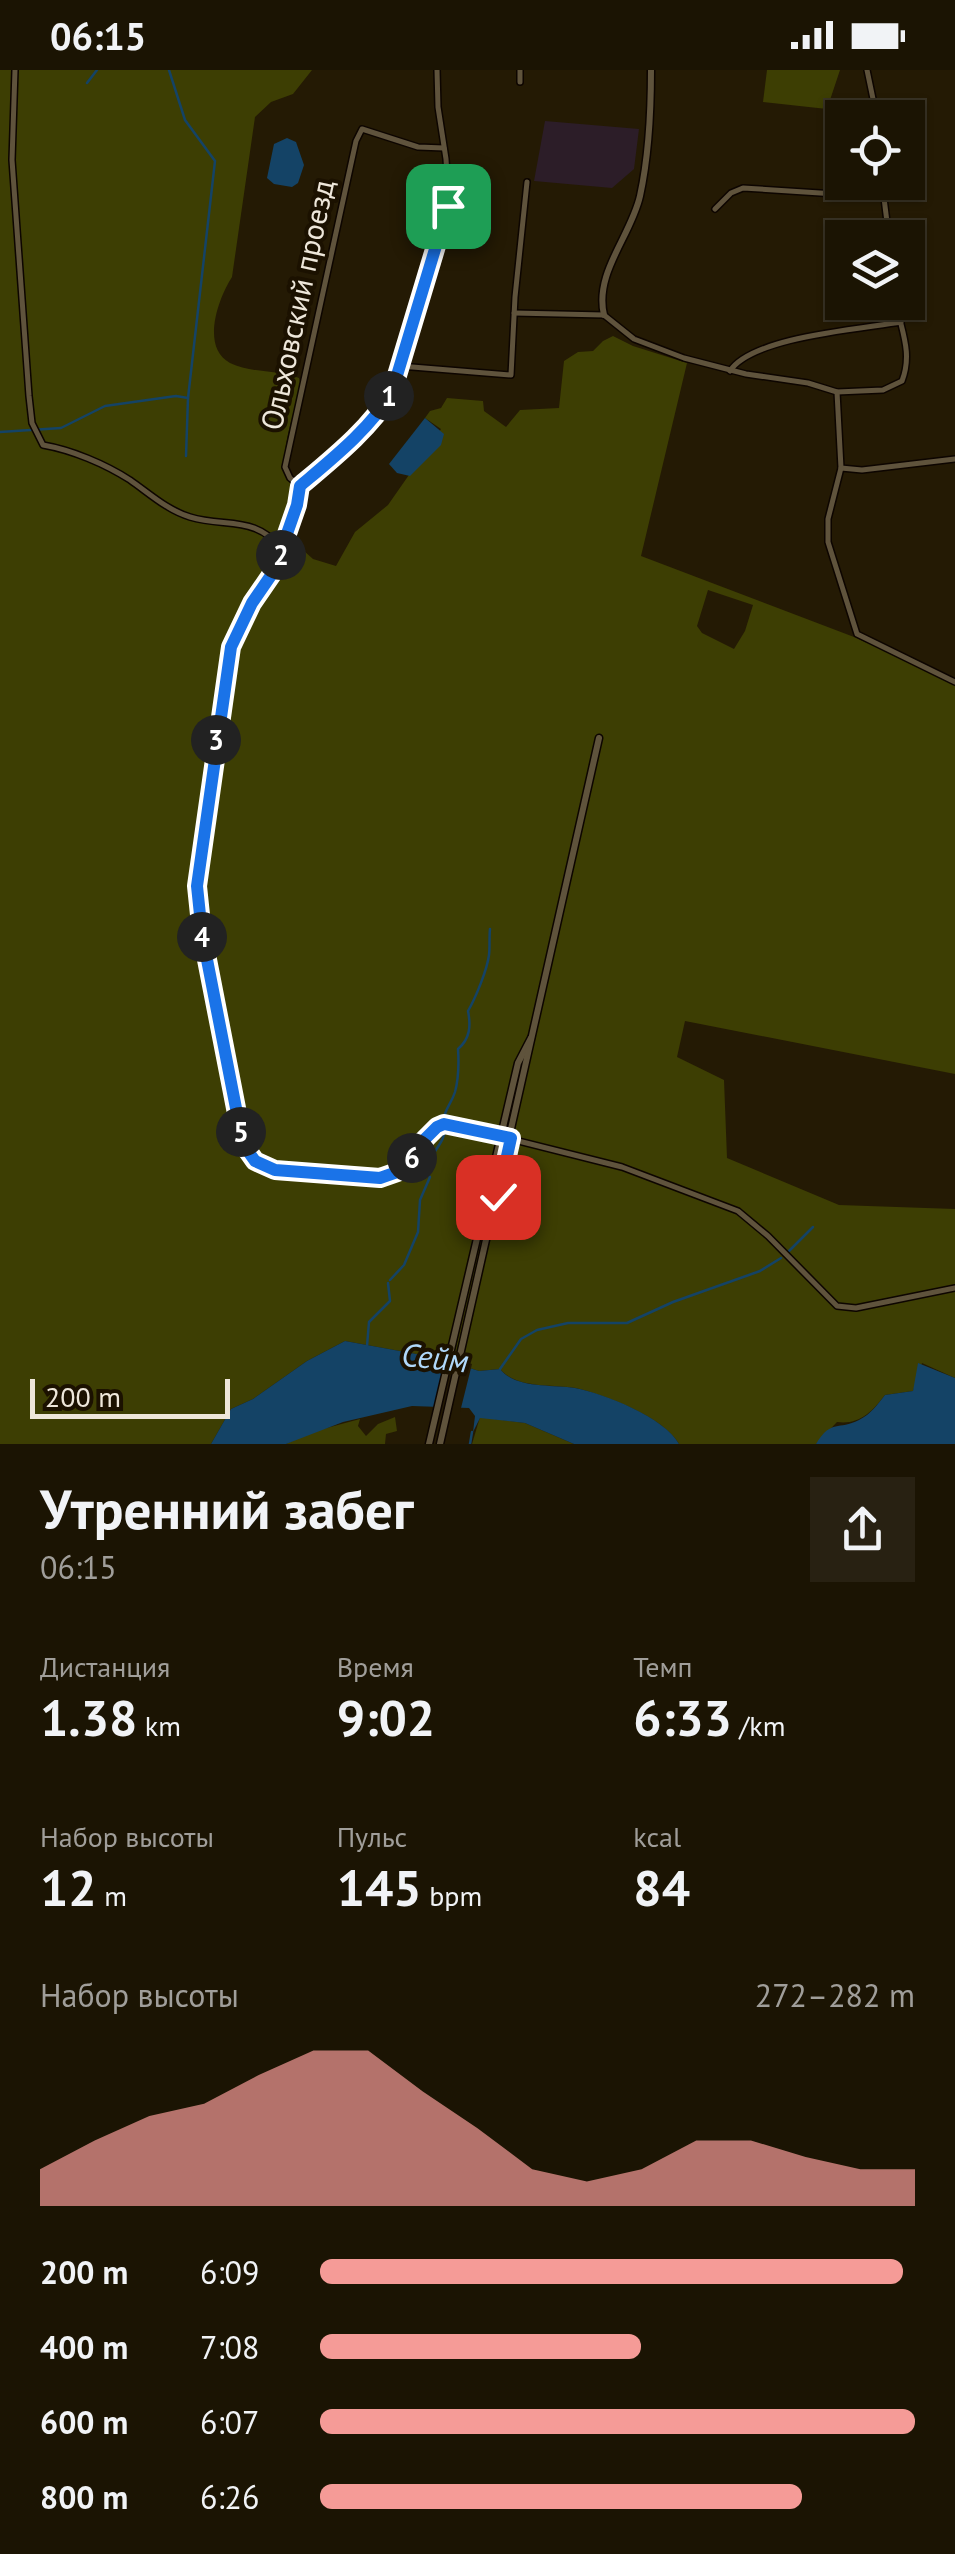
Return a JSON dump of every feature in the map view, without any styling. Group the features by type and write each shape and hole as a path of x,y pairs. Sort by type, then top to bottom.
{"street":[{"path":"15,70 12,160 26,357 32,423 43,445 120,474 171,510 204,520 247,524 283,550"},
{"path":"437,70 448,206 400,366 384,406 300,486 283,550 231,647 197,886 202,934 243,1144 255,1161 275,1170 380,1178 400,1171 437,1127 452,1124 622,1167 738,1211 837,1306 856,1308 955,1288"},
{"path":"520,70 520,82"},
{"path":"604,316 602,292 606,276 633,220 644,178 651,70"},
{"path":"867,70 873,100"},
{"name":"Ольховский проезд","path":"300,486 285,467 356,141 362,129 418,147 444,148"},
{"path":"400,366 512,375 526,182"},
{"path":"715,209 742,188 825,194"},
{"path":"514,313 604,316 634,339 684,358 730,371 808,383 837,392 883,390 900,384 908,352 901,322 775,343 746,355 730,371"},
{"path":"837,392 841,468 828,519 828,542 857,634 955,682"},
{"path":"841,468 862,470 955,459"},
{"path":"440,1444 599,738"},
{"path":"429,1444 518,1063 536,1028"}],"shaded area":[{"path":"0,70 312,70 293,94 271,102 255,117 232,277 218,309 214,334 221,356 230,363 299,378 301,386 285,454 285,468 294,488 285,534 313,559 336,566 355,532 388,505 441,429 425,418 430,411 441,408 447,398 483,401 484,411 506,427 520,410 559,408 564,361 578,352 593,351 613,336 687,363 641,556 854,637 955,682 955,1074 685,1021 677,1057 724,1080 727,1158 839,1205 955,1209 955,1378 922,1363 913,1391 885,1395 864,1416 837,1422 816,1444 679,1444 647,1416 588,1391 525,1383 500,1369 479,1371 438,1358 345,1341 231,1409 211,1444 0,1444","holes":["708,590 753,605 734,649 702,633 697,626"]},
{"path":"767,70 840,70 830,100 825,100 825,109 763,102"},
{"path":"545,121 639,129 634,169 612,188 534,181"},
{"path":"395,1417 397,1431 386,1434 385,1444 286,1444 308,1433 360,1419 358,1426 366,1436 378,1424"},
{"path":"480,1417 525,1423 574,1444 472,1444"}],"water":[{"path":"287,138 296,142 304,165 298,183 292,187 274,184 267,178 274,144"},
{"path":"425,418 444,434 441,445 410,476 397,473 389,464"},
{"name":"Сейм","path":"345,1341 438,1358 479,1371 500,1369 525,1383 587,1391 647,1416 679,1444 574,1444 525,1423 480,1418 473,1432 475,1416 469,1408 412,1406 343,1422 286,1444 211,1444 231,1409"},
{"path":"918,1363 955,1378 955,1444 816,1444 831,1428 867,1415 885,1395 913,1391"}],"pier":[{"path":"446,1356 472,1364 460,1412 433,1412"}],"waterway":[{"path":"87,83 97,70"},
{"path":"169,70 185,120 215,161 188,398"},
{"path":"0,432 61,428 105,406 176,396 188,398 186,456"},
{"path":"444,1124 456,1086 458,1049 469,1032 468,1011 488,961 490,929"},
{"path":"390,1280 404,1265 418,1232 420,1200 430,1177 425,1173 426,1167 443,1139 445,1127"},
{"path":"789,1251 813,1227"},
{"path":"500,1369 521,1339 537,1330 568,1323 627,1323 760,1271 781,1258"},
{"path":"367,1346 369,1322 390,1301 388,1283"},
{"path":"470,1444 472,1432"}],"route":[{"path":"448,206 392,392 384,406 300,486 283,550 231,647 200,860 197,908 243,1144 255,1161 275,1170 391,1176 400,1171 437,1127 452,1124 511,1138 498,1197"}]}
